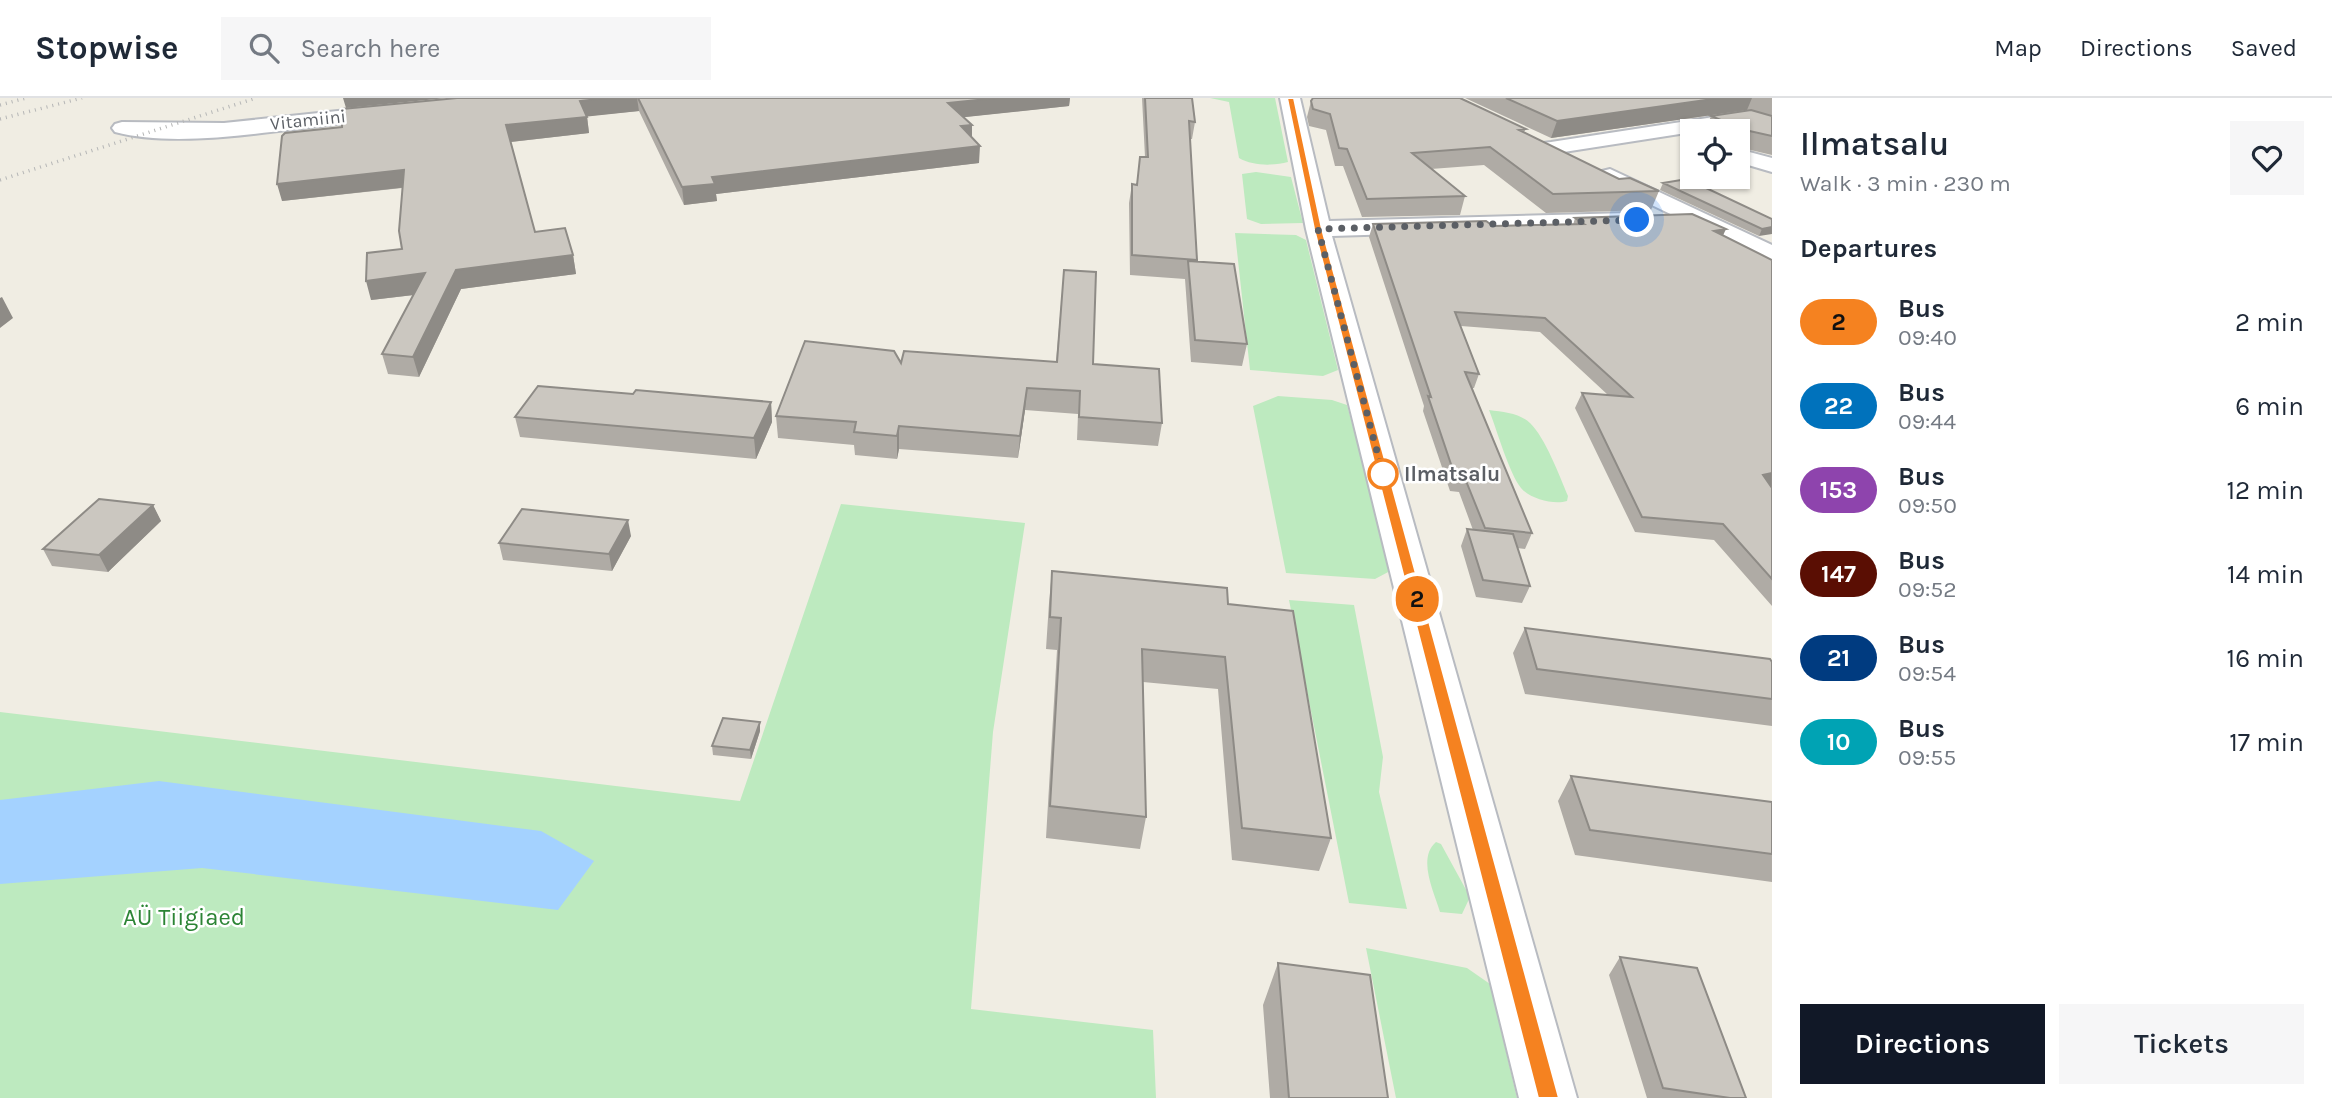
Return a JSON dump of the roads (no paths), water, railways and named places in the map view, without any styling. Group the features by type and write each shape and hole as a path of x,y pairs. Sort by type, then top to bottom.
{"street":[{"path":"1290,98 1318,229 1549,1098"},
{"name":"Vitamiini","path":"122,128 155,132 204,131 408,110"},
{"path":"1550,148 1746,118 1772,128"},
{"path":"1643,134 1680,149"},
{"path":"1528,137 1772,255"},
{"path":"1589,166 1621,159"},
{"path":"1750,159 1772,165"},
{"path":"1318,229 1690,216"}],"water":[{"path":"159,781 541,831 594,861 558,910 202,868 0,884 0,800"}],"railway":[{"path":"0,105 26,98"},
{"path":"0,119 82,98"},
{"path":"0,180 256,98"}],"place":[{"name":"Ilmatsalu","path":"1383,474"}],"park label":[{"name":"AÜ Tiigiaed","path":"184,917"}]}
